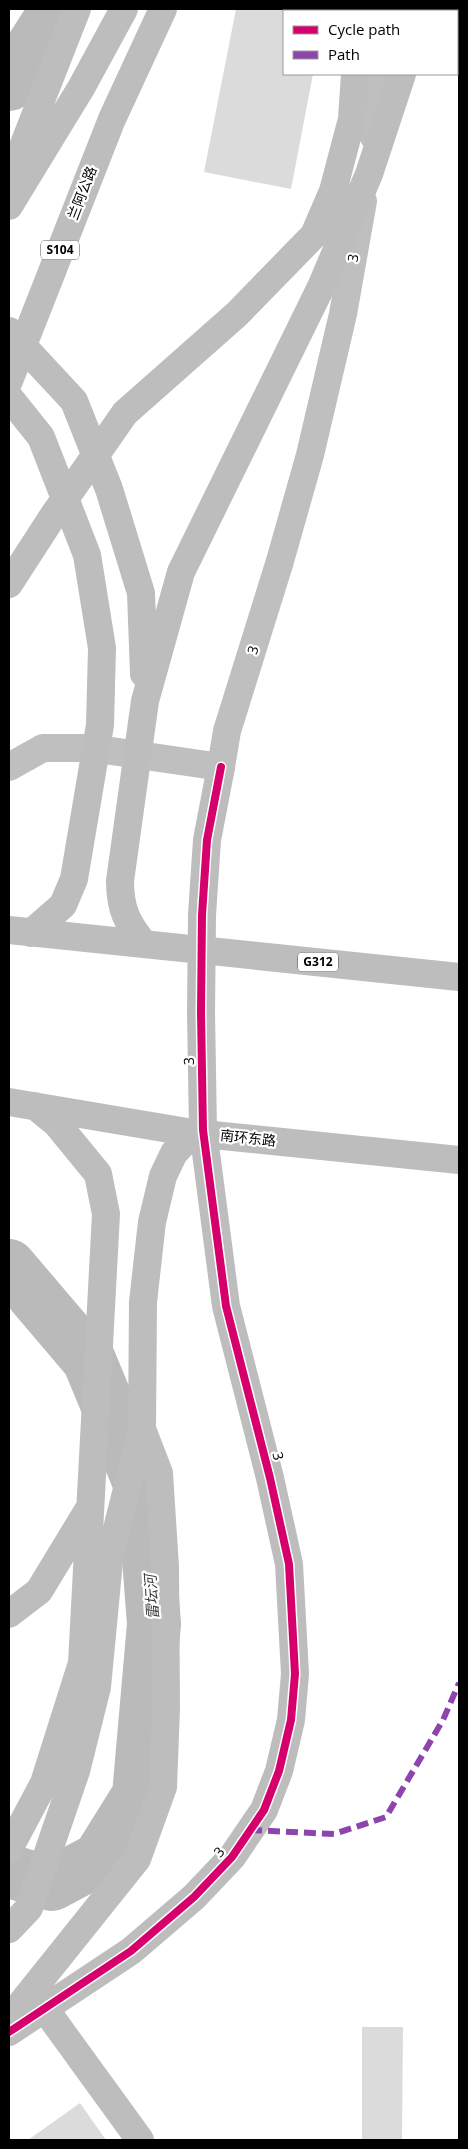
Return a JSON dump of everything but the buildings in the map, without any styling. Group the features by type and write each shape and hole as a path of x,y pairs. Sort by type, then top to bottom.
{"main road":[{"path":"9,183 76,9"},
{"path":"9,206 81,88 124,9"},
{"name":"兰阿公路","path":"9,381 112,118 162,9"},
{"path":"9,584 53,516 125,413 237,314 314,235 333,191 352,119 355,75"},
{"name":"3","path":"9,2032 131,1951 194,1897 232,1858 264,1810 279,1771 291,1720 295,1674 289,1564 270,1478 226,1306 203,1130 202,915 207,840 227,731 280,561 310,455 343,314 376,124 382,75"},
{"path":"144,944 130,927 120,901 120,881 146,701 181,572 320,287 369,174 402,75"},
{"path":"9,331 74,401 109,489 141,593 146,701"},
{"path":"9,396 41,437 87,555 102,648 100,725 74,879 63,905 20,932"},
{"path":"9,767 43,748 91,748 221,767"},
{"name":"G312","path":"20,932 459,977"},
{"path":"9,1849 44,1783 82,1663 106,1214 98,1174 57,1124 22,1104"},
{"name":"南环东路","path":"22,1104 193,1133 459,1160"},
{"path":"9,1929 29,1908 76,1772 97,1687 109,1561 142,1429 143,1302 152,1222 163,1176 174,1153 193,1133"},
{"path":"9,2019 136,1859 162,1787 166,1708 165,1567 159,1473 142,1429"},
{"path":"9,1614 40,1591 92,1504"},
{"path":"45,2008 140,2140"}],"waterway":[{"name":"雷坛河","path":"9,84 57,9"},
{"name":"雷坛河","path":"9,1266 89,1360 144,1493 154,1624 139,1795 99,1859 52,1884 9,1871"}],"marked path":[{"path":"250,1830 334,1834 386,1817 443,1720 459,1683"}],"cycle path":[{"path":"9,2032 131,1951 194,1897 232,1857 264,1810 279,1771 291,1720 295,1674 289,1564 270,1478 226,1306 203,1130 202,915 207,840 221,767"}]}
